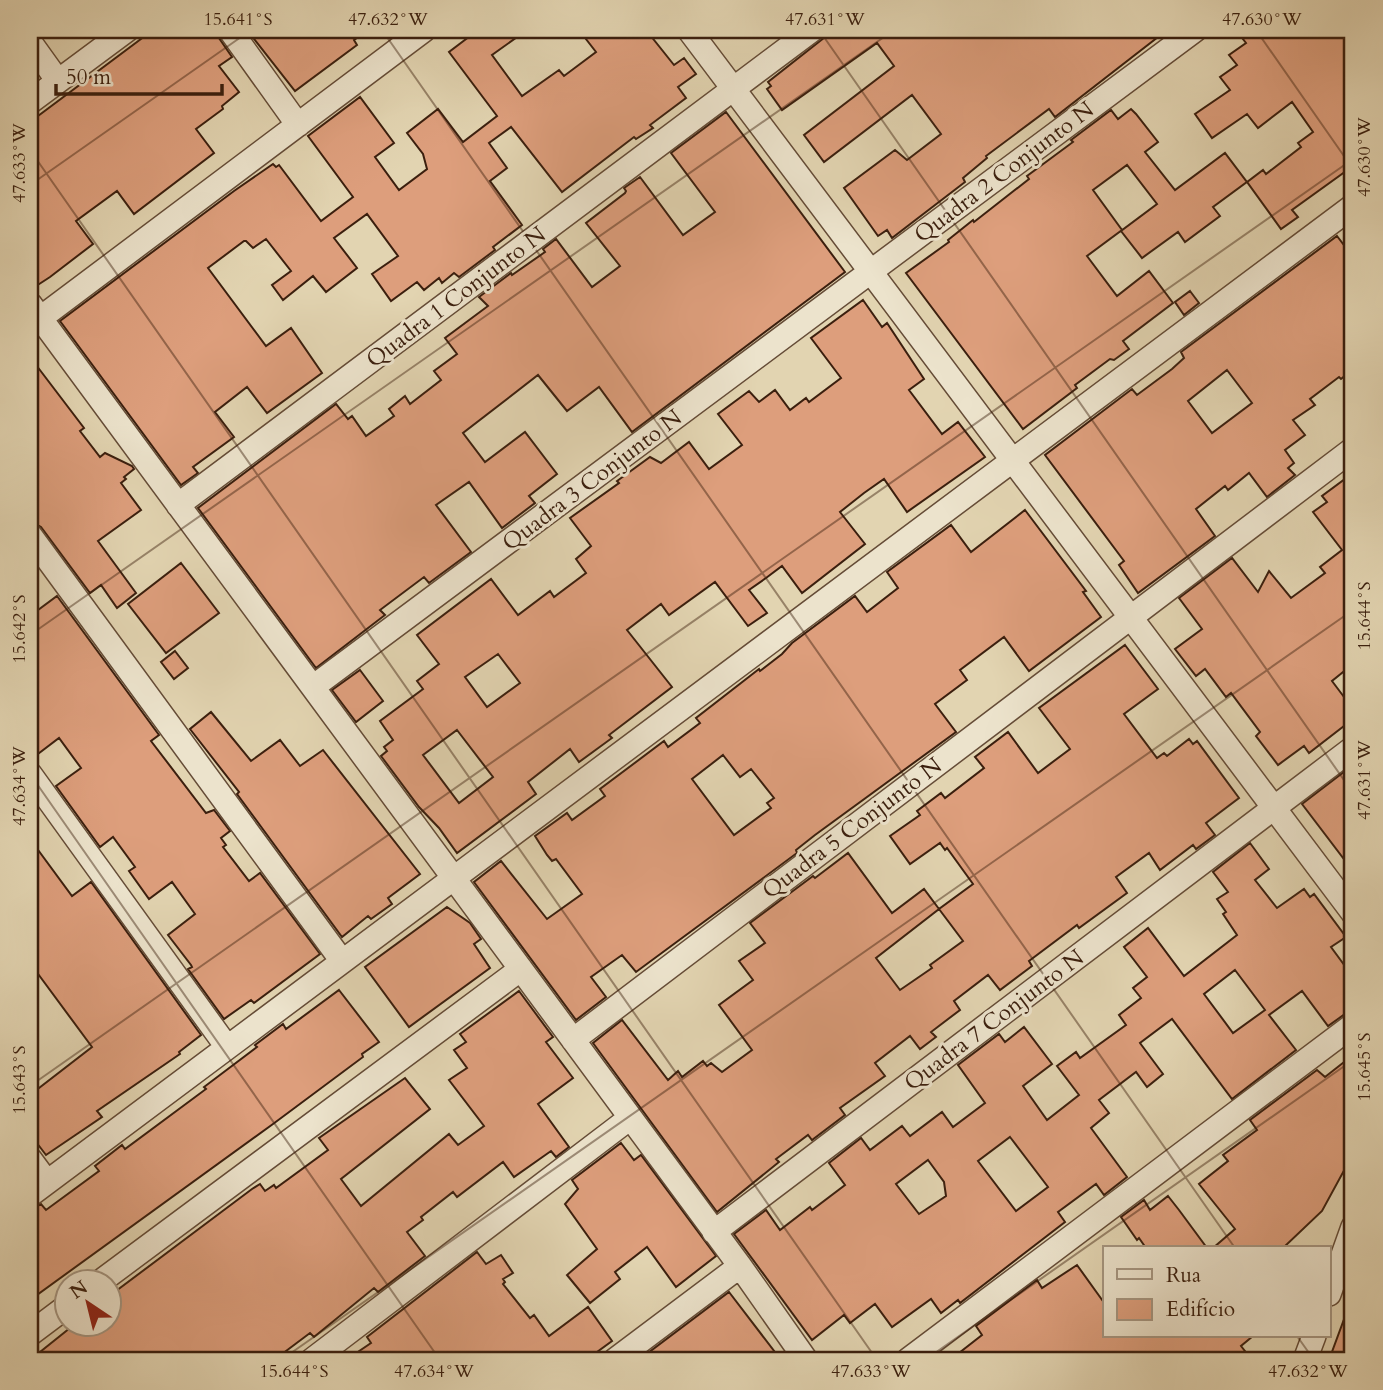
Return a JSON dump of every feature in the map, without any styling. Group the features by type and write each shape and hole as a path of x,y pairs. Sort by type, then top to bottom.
{"street":[{"path":"30,102 127,30"},
{"path":"230,30 298,125"},
{"path":"424,30 298,125 33,316 313,687 740,1266 806,1360"},
{"path":"689,30 1353,913"},
{"path":"733,89 812,30"},
{"name":"Quadra 2 Conjunto N","path":"871,272 1195,30"},
{"path":"30,43 58,81"},
{"name":"Quadra 1 Conjunto N","path":"178,505 733,89"},
{"path":"30,1160 38,1188 1353,206"},
{"name":"Quadra 3 Conjunto N","path":"313,687 871,272"},
{"name":"Quadra 5 Conjunto N","path":"573,1040 1353,449"},
{"path":"30,535 342,961"},
{"name":"Quadra 7 Conjunto N","path":"714,1232 1353,748"},
{"path":"30,774 227,1047"},
{"path":"119,1268 521,969"},
{"path":"908,1360 1353,1025"},
{"path":"312,1360 630,1118"},
{"path":"1330,1291 1353,1227"},
{"path":"615,1360 740,1266"},
{"path":"30,1334 52,1318"},
{"path":"1305,1360 1313,1338"}],"building":[{"path":"153,30 216,30 232,57 219,66 239,92 222,106 223,109 196,129 214,153 134,214 117,191 76,221 93,244 30,290 30,122"},
{"path":"247,30 369,30 354,40 357,45 295,91"},
{"path":"478,30 527,30 492,55 522,96 559,70 564,76 596,52 579,30 646,30 674,65 684,58 696,74 678,87 686,98 650,125 653,128 636,139 634,137 562,192 511,127 489,143 507,168 490,181 522,225 459,277 454,273 442,283 439,278 424,290 417,282 391,301 372,274 398,256 367,214 334,238 357,268 326,292 313,276 283,300 272,285 291,271 266,239 253,248 244,241 208,268 266,346 291,328 322,373 267,413 247,387 215,412 234,437 193,467 198,473 181,485 60,321 273,164 276,167 279,165 321,221 353,197 308,136 360,97 394,143 375,157 399,190 427,169 423,154 407,133 438,109 463,142 497,116 449,52"},
{"path":"834,30 1167,30 1055,117 1049,109 986,156 987,158 963,178 965,182 892,238 887,230 878,236 844,188 895,150 907,160 941,134 912,95 824,162 804,135 894,66 877,43 782,110 767,89 771,86 768,82"},
{"path":"1236,30 1353,30 1353,166 1292,210 1298,217 1281,229 1247,182 1263,170 1266,174 1301,147 1298,143 1313,132 1292,102 1258,128 1247,114 1212,138 1195,114 1230,90 1220,77 1237,65 1229,55 1246,43"},
{"path":"1131,109 1136,114 1158,142 1145,152 1175,190 1225,153 1247,182 1213,207 1220,216 1185,242 1178,232 1142,258 1121,231 1157,204 1127,165 1093,190 1122,230 1087,256 1117,296 1149,271 1173,303 1123,341 1129,349 1114,360 1110,359 1075,385 1077,388 1023,429 906,273 1029,179 1027,176 1111,110 1118,119"},
{"path":"726,112 845,272 632,432 599,387 567,411 538,375 463,433 485,462 525,432 557,474 529,496 535,503 502,528 469,482 436,505 471,552 429,583 424,577 380,610 385,615 316,668 198,508 336,404 348,419 352,416 366,436 394,416 389,409 405,396 410,404 441,380 434,371 457,354 445,338 488,306 479,297 545,252 543,249 556,239 592,287 620,266 586,223 625,193 624,188 640,177 683,235 715,212 671,153"},
{"path":"1337,236 1353,257 1353,369 1310,399 1315,405 1293,420 1305,435 1285,450 1294,463 1288,468 1295,475 1267,497 1249,473 1228,490 1225,486 1196,509 1215,536 1138,593 1119,565 1124,561 1045,455 1132,389 1137,395 1172,369 1184,358 1181,352","holes":["1227,370 1252,403 1212,433 1188,401"]},
{"path":"1190,291 1199,303 1184,315 1175,302"},
{"path":"863,300 882,327 887,323 924,379 909,390 942,434 958,422 985,457 907,512 884,479 864,493 840,512 865,544 802,593 782,566 749,590 767,613 748,626 715,582 669,615 661,604 627,630 672,687 609,735 612,738 579,762 570,749 528,782 536,794 457,853 381,756 387,751 384,747 393,740 380,721 423,689 417,681 439,664 417,635 491,579 518,615 550,591 554,597 586,573 576,559 591,546 570,518 650,457 661,463 689,442 709,469 742,445 718,414 749,391 759,402 775,390 790,410 806,398 809,402 841,378 811,338","holes":["498,654 520,683 487,707 465,677","457,730 493,777 459,803 423,755"]},
{"path":"30,357 84,428 80,431 100,457 105,453 134,469 121,483 141,510 98,541 136,593 117,608 101,585 90,593 41,527 30,521"},
{"path":"1353,473 1353,664 1332,681 1353,709 1353,719 1309,753 1304,746 1278,765 1256,736 1260,732 1231,693 1226,697 1205,669 1196,676 1175,649 1202,629 1179,598 1232,558 1258,592 1269,571 1291,598 1325,573 1320,567 1342,550 1313,512 1327,502 1322,496"},
{"path":"1025,510 1086,591 1083,592 1101,617 1029,671 1004,637 960,670 967,680 935,704 956,732 815,835 796,850 797,853 636,972 622,955 591,977 606,997 576,1020 474,882 501,861 547,919 582,894 556,859 552,861 547,855 535,836 567,813 572,820 605,796 600,789 664,741 668,747 700,723 696,718 855,596 867,612 898,588 887,572 951,525 971,552","holes":["723,755 740,777 751,769 774,798 767,803 771,808 734,835 692,779"]},
{"path":"181,563 219,613 166,653 128,604"},
{"path":"57,596 159,735 151,741 206,813 214,810 230,831 221,838 226,845 223,847 249,881 260,873 320,954 254,1003 251,1000 224,1019 188,969 191,965 168,935 195,914 172,882 149,899 129,871 135,867 113,837 100,847 56,786 81,768 59,738 30,760 30,616"},
{"path":"1125,645 1158,689 1124,714 1157,758 1164,753 1167,756 1189,739 1193,744 1197,741 1239,798 1206,823 1215,835 1196,849 1193,845 1160,870 1149,853 1116,877 1127,893 1079,928 1077,925 1029,961 1032,966 1000,990 988,975 954,1001 960,1010 931,1032 936,1037 920,1049 910,1036 875,1063 885,1076 840,1108 845,1115 812,1140 808,1135 776,1159 779,1162 717,1212 593,1043 622,1020 668,1080 678,1071 682,1077 703,1061 707,1066 711,1063 722,1072 752,1050 719,1005 753,980 739,961 765,943 750,923 848,853 892,913 924,889 939,909 973,884 947,848 945,850 940,843 910,864 890,836 920,815 917,811 941,793 945,798 984,768 975,757 1008,732 1038,773 1070,749 1039,708","holes":["939,909 963,941 930,965 932,968 900,990 876,958"]},
{"path":"175,651 188,668 174,679 161,662"},
{"path":"360,670 383,701 356,722 332,690"},
{"path":"211,712 251,761 280,740 300,766 323,750 420,874 388,898 392,904 371,919 368,916 342,937 237,794 239,792 190,729"},
{"path":"1353,765 1353,871 1302,804"},
{"path":"30,839 72,896 91,882 201,1035 179,1052 180,1054 97,1111 102,1117 46,1155 30,1134 30,1095 92,1047 30,963"},
{"path":"1250,843 1269,869 1255,880 1277,908 1304,889 1310,897 1314,894 1346,937 1331,947 1353,977 1353,1011 1328,1026 1302,991 1269,1015 1296,1050 1232,1099 1172,1019 1140,1043 1163,1074 1147,1087 1136,1072 1099,1100 1109,1113 1091,1128 1127,1177 1104,1195 1096,1184 1058,1212 1065,1222 960,1303 958,1300 941,1313 931,1299 892,1327 875,1304 850,1323 844,1315 812,1340 734,1234 766,1210 780,1230 810,1207 812,1210 845,1185 829,1163 861,1138 870,1150 902,1126 910,1136 942,1112 953,1127 985,1103 958,1065 999,1034 1005,1042 1024,1027 1052,1064 1023,1086 1047,1120 1079,1095 1057,1066 1076,1052 1080,1058 1126,1025 1119,1015 1141,998 1133,988 1147,977 1124,947 1148,928 1184,976 1237,935 1217,899 1228,892 1213,872","holes":["1235,970 1265,1010 1233,1033 1204,994","1010,1137 1048,1187 1016,1211 978,1161","928,1160 944,1182 946,1196 919,1214 896,1184"]},
{"path":"447,907 470,923 481,939 474,944 490,968 409,1027 365,967"},
{"path":"339,990 379,1042 273,1124 74,1268 52,1268 52,1284 30,1300 30,1211 41,1204 46,1210 99,1171 95,1166 122,1145 125,1149 206,1089 204,1087 283,1024 286,1029"},
{"path":"519,991 553,1037 546,1042 573,1078 538,1104 569,1147 556,1157 551,1151 514,1177 503,1162 457,1197 453,1192 421,1217 423,1220 407,1232 425,1256 378,1292 374,1288 314,1337 310,1333 274,1360 30,1360 58,1338 122,1338 122,1286 252,1189 260,1184 265,1191 274,1185 276,1188 328,1150 319,1138 405,1078 430,1109 341,1179 361,1206 449,1134 458,1145 484,1126 449,1080 467,1068 454,1050 466,1042 460,1034"},
{"path":"1353,1055 1353,1101 1345,1108 1353,1117 1353,1154 1322,1211 1285,1246 1215,1246 1235,1229 1199,1184 1228,1161 1223,1155 1257,1130 1250,1120 1317,1070 1325,1077"},
{"path":"621,1143 634,1160 641,1155 716,1256 676,1287 647,1247 615,1272 620,1279 590,1303 567,1275 597,1249 565,1204 578,1189 572,1180"},
{"path":"1168,1196 1206,1246 1145,1246 1139,1238 1137,1240 1121,1217 1144,1200 1150,1210"},
{"path":"477,1252 486,1264 501,1255 513,1273 503,1279 503,1284 530,1318 534,1315 549,1336 588,1307 612,1341 586,1360 346,1360 371,1343 367,1337"},
{"path":"1077,1265 1103,1301 1103,1338 1251,1338 1241,1346 1252,1360 1125,1360 1122,1356 1116,1360 950,1360 982,1335 976,1326 1037,1280 1042,1288"},
{"path":"729,1292 781,1360 654,1360 648,1353"},
{"path":"1350,1303 1353,1304 1353,1360 1329,1360"}]}
